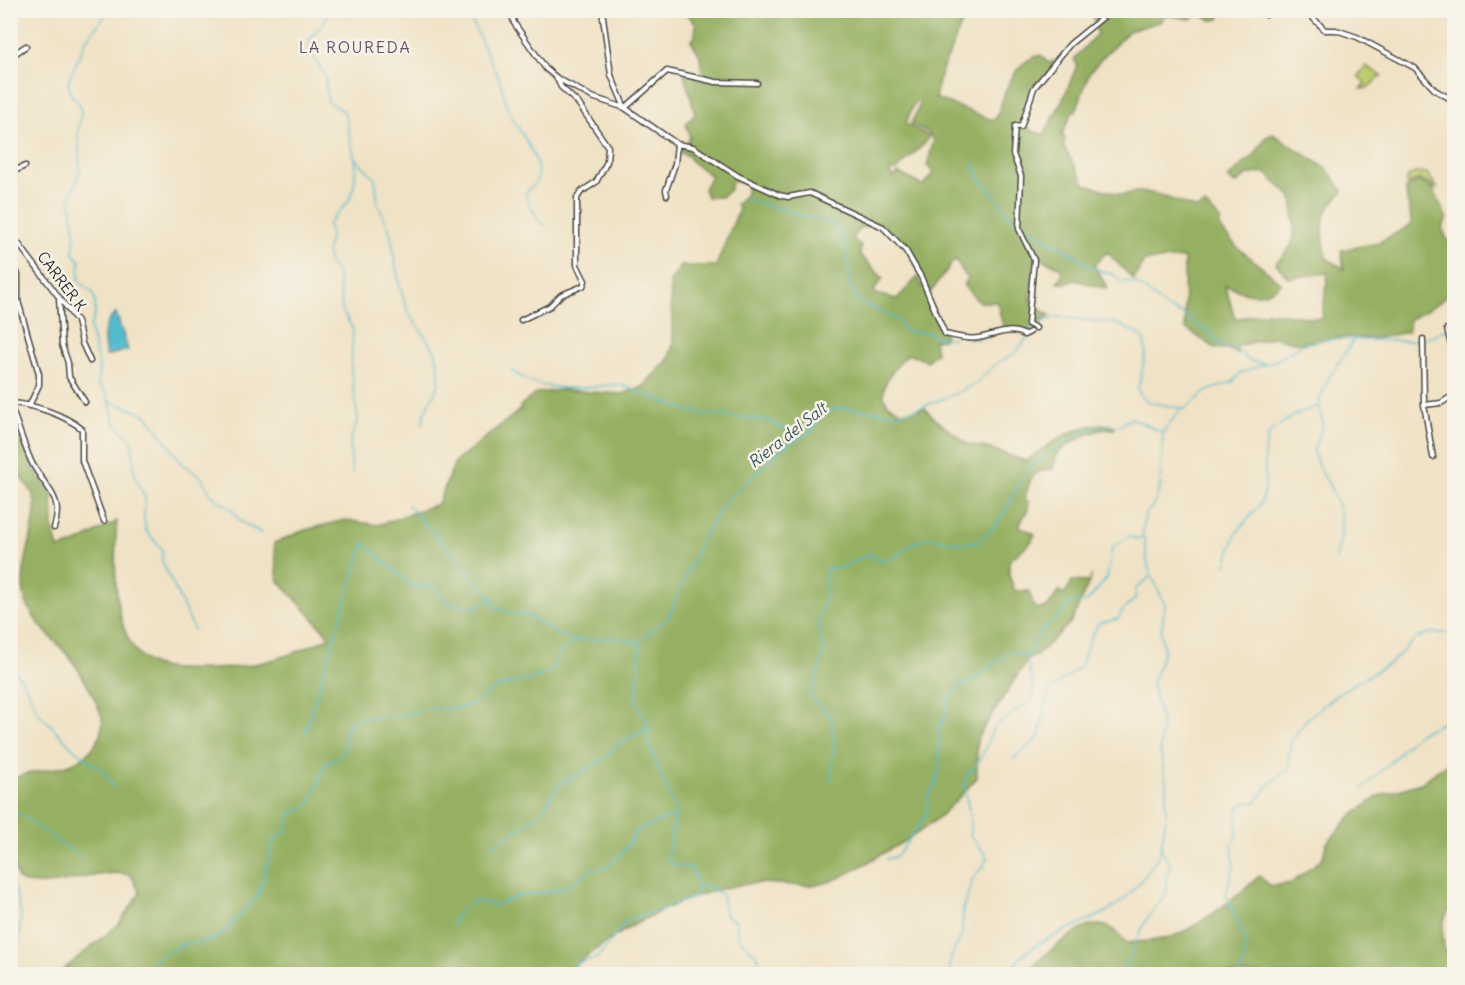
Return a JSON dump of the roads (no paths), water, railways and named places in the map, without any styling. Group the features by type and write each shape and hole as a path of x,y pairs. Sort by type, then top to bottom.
{"street":[{"path":"511,10 514,23 546,69 557,78 592,97 625,108 677,144 693,147 738,176 778,195 788,197 810,193 883,227 906,251 921,277 945,334 976,339 1002,333 1018,332 1024,335 1030,332"},
{"path":"602,10 611,75 625,108"},
{"path":"1036,328 1028,324 1034,260 1019,229 1022,176 1012,154 1015,126 1021,127 1030,95 1070,44 1112,10"},
{"path":"1257,10 1266,15 1271,10"},
{"path":"1305,10 1325,30 1336,30 1357,37 1415,68 1435,90 1449,98 1455,106"},
{"path":"10,57 26,46"},
{"path":"625,108 667,71 716,82 758,83"},
{"path":"684,74 685,82"},
{"path":"521,320 550,306 561,295 583,286 585,281 577,265 576,202 581,192 596,182 608,155 605,140 578,103 558,83 557,78"},
{"path":"666,193 675,164 677,144"},
{"path":"10,172 25,166"},
{"name":"CARRER K","path":"18,301 18,275 12,259 14,245 18,243 77,321 82,343 90,361"},
{"path":"10,295 18,301 39,374 39,385 29,406"},
{"path":"59,298 62,345 68,363 69,377 85,402"},
{"path":"1447,329 1455,357"},
{"path":"1423,339 1424,405 1433,457"},
{"path":"1424,405 1441,403 1455,395"},
{"path":"54,528 59,512 49,486 32,464 10,403 29,406 75,424 82,429 82,461 104,521"}],"water":[{"path":"116,313 128,350 106,356 105,328"}],"waterway":[{"path":"109,10 86,40 68,82 71,95 79,103 81,112 78,131 80,170 70,200 75,231 73,253 80,261 79,281 92,292 95,301 95,314 90,327 99,368 98,384 107,394 115,423 132,441 135,477 145,497 146,531 162,549 162,561 194,630"},
{"path":"328,10 327,16 311,37 307,47 325,76 328,102 344,111 356,164 354,185 349,201 328,224 331,235 327,250 328,262 338,276 342,310 353,329 351,369 358,420 350,441 352,473"},
{"path":"467,10 493,67"},
{"path":"495,70 511,115 536,161 537,181 525,194 538,220 546,226"},
{"path":"356,159 375,178 378,204 390,231 399,284 408,312 435,351 439,369 439,384 424,413 423,424"},
{"path":"974,164 979,177 1016,223"},
{"path":"745,199 835,225 841,235 856,300 898,320 904,329 910,332 929,333 938,338 954,338"},
{"path":"1021,224 1075,255 1090,267 1114,275 1120,281 1136,283 1167,308 1182,314"},
{"path":"1183,314 1200,328 1209,331 1218,343 1235,349 1250,361 1266,364"},
{"name":"Riera del Salt","path":"1032,331 1044,321 1057,317 1116,323 1140,335 1144,341 1146,353 1138,388 1141,396 1149,402 1185,409 1207,391 1233,382 1240,373 1275,361 1303,344 1326,339 1413,341 1433,336 1454,325"},
{"name":"Riera del Salt","path":"569,974 576,963 597,958 627,921 697,896 698,887 692,868 672,865 667,858 676,811 648,744 648,722 635,701 639,680 640,640 668,618 701,540 724,503 785,446 814,430 826,413 839,408 895,413 914,410 975,384 997,363 1016,353 1029,335"},
{"path":"968,340 990,337"},
{"path":"1336,560 1341,534 1339,509 1313,451 1323,425 1319,405 1321,397 1328,379 1354,340"},
{"path":"511,370 530,381 550,387 621,385 691,412 714,415"},
{"path":"109,401 147,415 182,463 201,477 211,495 231,509 240,521 261,533"},
{"path":"1258,507 1265,489 1265,453 1270,432 1293,416 1318,406"},
{"path":"886,859 895,857 901,851 927,814 928,796 935,786 939,772 939,726 945,718 948,699 961,686 972,681 1006,654 1016,652 1027,657 1042,630 1061,615 1071,602 1087,602 1107,578 1112,548 1129,536 1139,540 1142,538 1145,515 1154,504 1160,488 1163,432 1181,409"},
{"path":"717,415 769,421 798,436"},
{"path":"831,781 834,744 831,717 810,696 824,655 818,620 826,596 826,568 844,567 868,554 878,559 891,560 910,545 926,539 958,543 981,539 1000,519 1031,466 1087,430 1105,424 1117,427 1132,418 1163,433"},
{"path":"408,505 492,598"},
{"path":"1226,565 1235,535 1256,509"},
{"path":"1144,537 1148,567 1165,605 1161,634 1164,650 1152,685 1162,722 1160,750 1166,781 1166,815"},
{"path":"305,733 364,543 409,584 415,587 435,586 449,604 475,608 493,598 494,606 497,608 529,617 561,636 575,640"},
{"path":"1100,623 1118,619 1122,611 1135,599 1136,589 1150,577"},
{"path":"1013,759 1039,737 1049,691 1081,666 1089,641 1098,624"},
{"path":"1416,639 1428,633 1454,633"},
{"path":"152,961 184,944 207,941 223,933 258,896 274,840 286,832 290,813 302,809 311,802 325,764 343,753 344,732 352,720 386,715 395,717 424,709 458,708 472,704 499,686 535,678 549,672 553,669 560,651 576,640 617,638 639,644"},
{"path":"1238,974 1243,966 1246,941 1226,894 1234,865 1232,845 1237,835 1238,808 1245,803 1256,802 1269,785 1289,769 1292,740 1306,720 1337,694 1392,662 1413,641"},
{"path":"969,810 964,786 968,774 975,768 985,749 994,726 1031,701 1034,692 1027,659"},
{"path":"10,668 22,679 37,709"},
{"path":"1450,678 1454,672"},
{"path":"1401,750 1419,733 1449,720 1449,681"},
{"path":"38,712 74,749 101,769 114,788"},
{"path":"491,847 540,814 561,782 583,773 610,753 616,745 649,728"},
{"path":"1362,789 1401,752"},
{"path":"10,808 80,856"},
{"path":"949,974 951,957 962,934 963,909 974,876 983,867 987,857 970,835 970,814"},
{"path":"453,926 456,915 470,903 478,901 492,905 500,904 520,895 544,893 569,886 591,870 605,869 624,851 637,830 673,817"},
{"path":"1009,974 1017,962 1038,944 1104,913 1128,895 1142,881 1158,856 1166,819"},
{"path":"1122,974 1145,922 1167,891 1166,874 1171,866 1161,848"},
{"path":"10,877 21,913 19,942"},
{"path":"699,887 710,887 722,895 726,916 735,920 739,938 758,957 763,974"},
{"path":"573,968 577,974"}],"district":[{"name":"LA ROUREDA","path":"355,47"}]}
